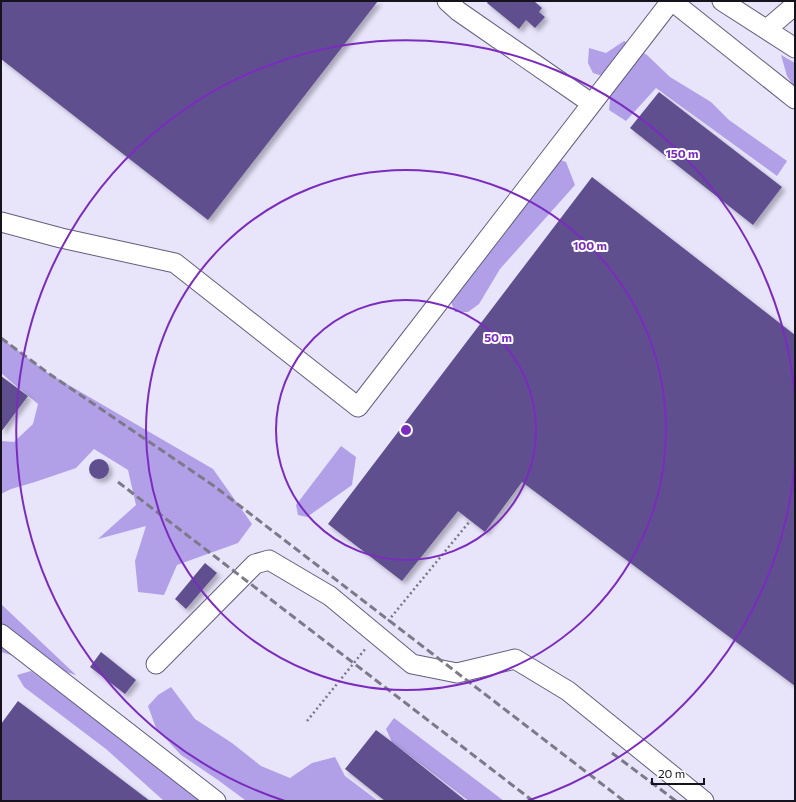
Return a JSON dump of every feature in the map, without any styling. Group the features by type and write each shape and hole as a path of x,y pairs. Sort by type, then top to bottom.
{"street":[{"path":"447,1 458,11 591,103"},
{"path":"1,222 61,238 175,263 358,407 591,103 672,1 795,99"},
{"path":"722,1 795,48"},
{"path":"767,29 795,5"},
{"path":"156,664 255,564 269,560 330,596 412,664 457,673 515,660 568,691 704,801"},
{"path":"1,634 216,801"}],"shaded area":[{"path":"624,41 647,55 670,77 711,102 729,120 787,161 777,176 656,88 626,121 609,110 610,101 605,77 593,73 588,63 589,48 606,53"},
{"path":"781,55 795,63 795,88 787,76"},
{"path":"550,156 566,162 575,185 500,269 479,304 468,312 455,312 449,297"},
{"path":"1,338 48,373 213,469 252,524 238,543 177,565 164,595 138,592 135,561 146,526 98,539 136,505 128,470 94,449 76,468 11,489 1,494 1,441 14,442 33,424 38,404 1,373"},
{"path":"341,446 356,457 352,485 307,517 298,515 296,505"},
{"path":"1,604 76,675 1,652"},
{"path":"31,671 207,801 164,801 106,749 24,687 17,675"},
{"path":"171,687 195,719 232,743 261,766 290,778 312,763 335,757 345,776 378,801 245,800 181,755 156,728 148,706 158,695"},
{"path":"394,718 504,801 469,801 392,742 386,729"}],"building":[{"path":"1,1 378,1 208,220 1,59"},
{"path":"488,1 534,1 542,8 539,12 545,17 535,28 526,20 519,29 487,3"},
{"path":"659,92 782,187 753,225 630,128"},
{"path":"592,177 795,335 795,686 522,482 485,532 458,511 402,581 328,524"},
{"path":"1,376 28,396 1,432"},
{"path":"99,459 106,462 109,469 106,476 99,479 92,476 89,469 92,462"},
{"path":"205,563 217,573 186,609 175,599"},
{"path":"101,652 136,680 125,694 90,667"},
{"path":"18,701 150,801 1,801 1,724"},
{"path":"376,730 466,801 385,801 345,769"}],"railway":[{"path":"1,338 48,373 214,486 624,801"},
{"path":"118,482 533,801"},
{"path":"612,753 676,801"}]}
